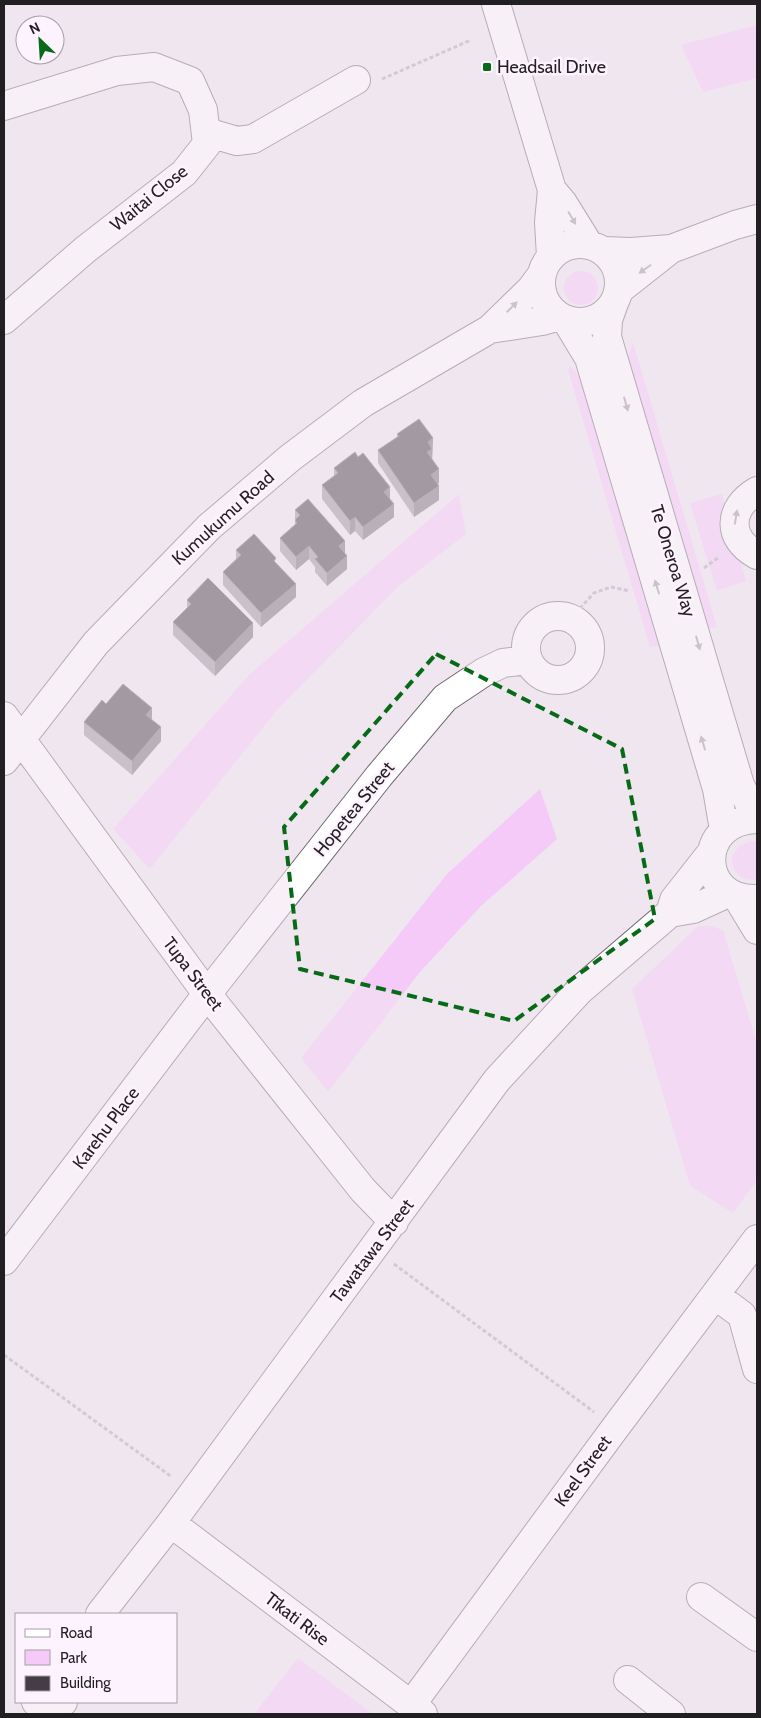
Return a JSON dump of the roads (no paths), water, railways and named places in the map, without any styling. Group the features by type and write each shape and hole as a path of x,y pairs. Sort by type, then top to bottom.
{"street":[{"name":"Te Oneroa Way","path":"496,4 552,190 547,266 541,285 543,296 548,306 563,318 591,365 717,789 724,830 734,823 745,819 757,819 740,785 607,337 608,320 617,295 619,278 611,258 596,248 552,190"},
{"name":"Waitai Close","path":"4,106 117,71 154,67 190,80 204,110 207,144 184,173 86,248 4,320"},
{"path":"206,132 237,141 253,139 356,80"},
{"path":"547,266 563,248 574,244 630,252 671,249 735,225 757,219"},
{"path":"563,318 577,322 599,317 608,310 617,295 671,249"},
{"name":"Kumukumu Road","path":"4,761 96,643 209,527 290,458 363,403 490,329 531,289 547,266"},
{"name":"Kumukumu Road","path":"490,329 563,318"},
{"path":"752,552 738,538 734,524 737,509 746,498 757,491"},
{"path":"555,615 572,618 582,626 590,640 590,654 587,664 582,671 571,678 557,681 546,679 538,675 527,660 525,649 527,636 534,626 543,619 555,615"},
{"name":"Hopetea Street","path":"208,994 379,776 445,698 484,672 503,663 527,660"},
{"name":"Tupa Street","path":"4,716 208,994 362,1190 394,1222"},
{"path":"724,830 716,840 711,853 711,866 721,887 741,896 757,930"},
{"name":"Tawatawa Street","path":"670,913 674,900 711,853"},
{"name":"Tawatawa Street","path":"101,1613 171,1523 497,1080 580,990 670,913 741,896"},
{"name":"Karehu Place","path":"4,1261 208,994"},
{"name":"Keel Street","path":"417,1710 615,1428 757,1239"},
{"path":"715,1295 742,1315 757,1369"},
{"name":"Tīkati Rise","path":"171,1523 417,1710"},
{"path":"701,1597 757,1637"},
{"path":"628,1680 671,1714"},
{"path":"38,1703 52,1706 60,1703"}],"place":[{"name":"Headsail Drive","path":"487,67"}]}
